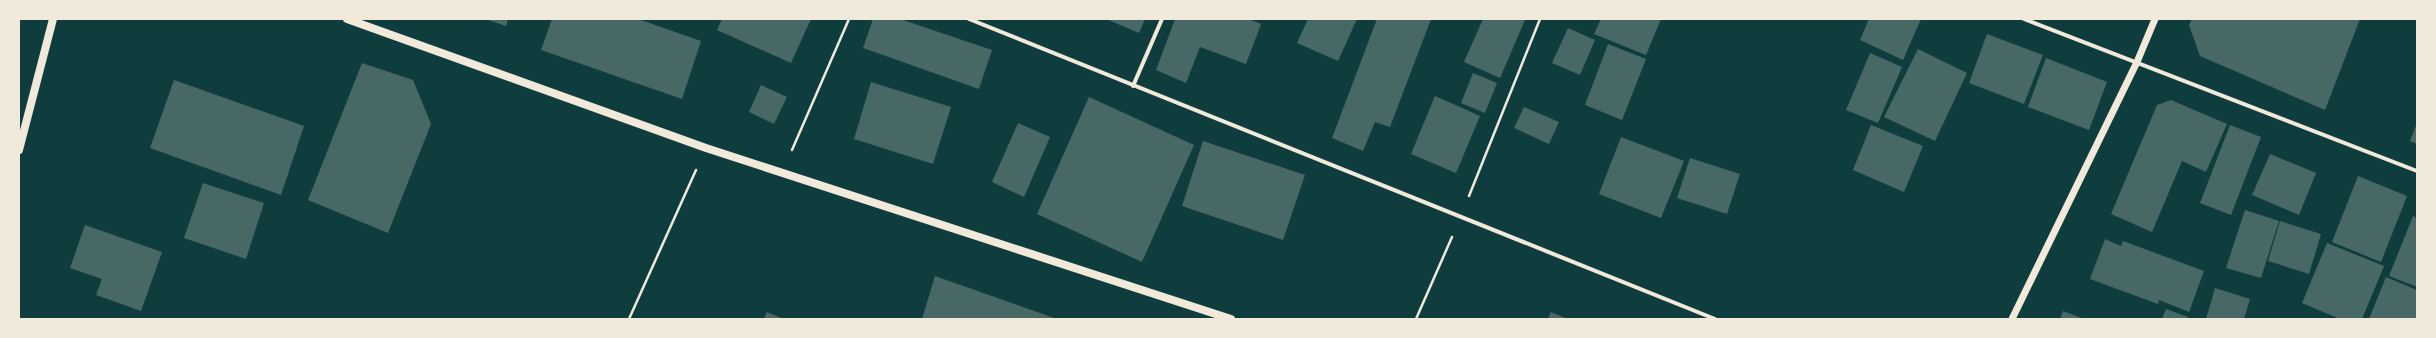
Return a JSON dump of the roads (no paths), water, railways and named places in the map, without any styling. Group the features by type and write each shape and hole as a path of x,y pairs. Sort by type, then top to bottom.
{"main road":[{"path":"19,150 53,19"},
{"path":"347,19 706,148 1231,319"}],"street":[{"path":"969,19 1715,319"},
{"path":"1133,86 1162,19"},
{"path":"2024,19 2417,171"},
{"path":"2012,319 2137,62 2155,19"}]}
